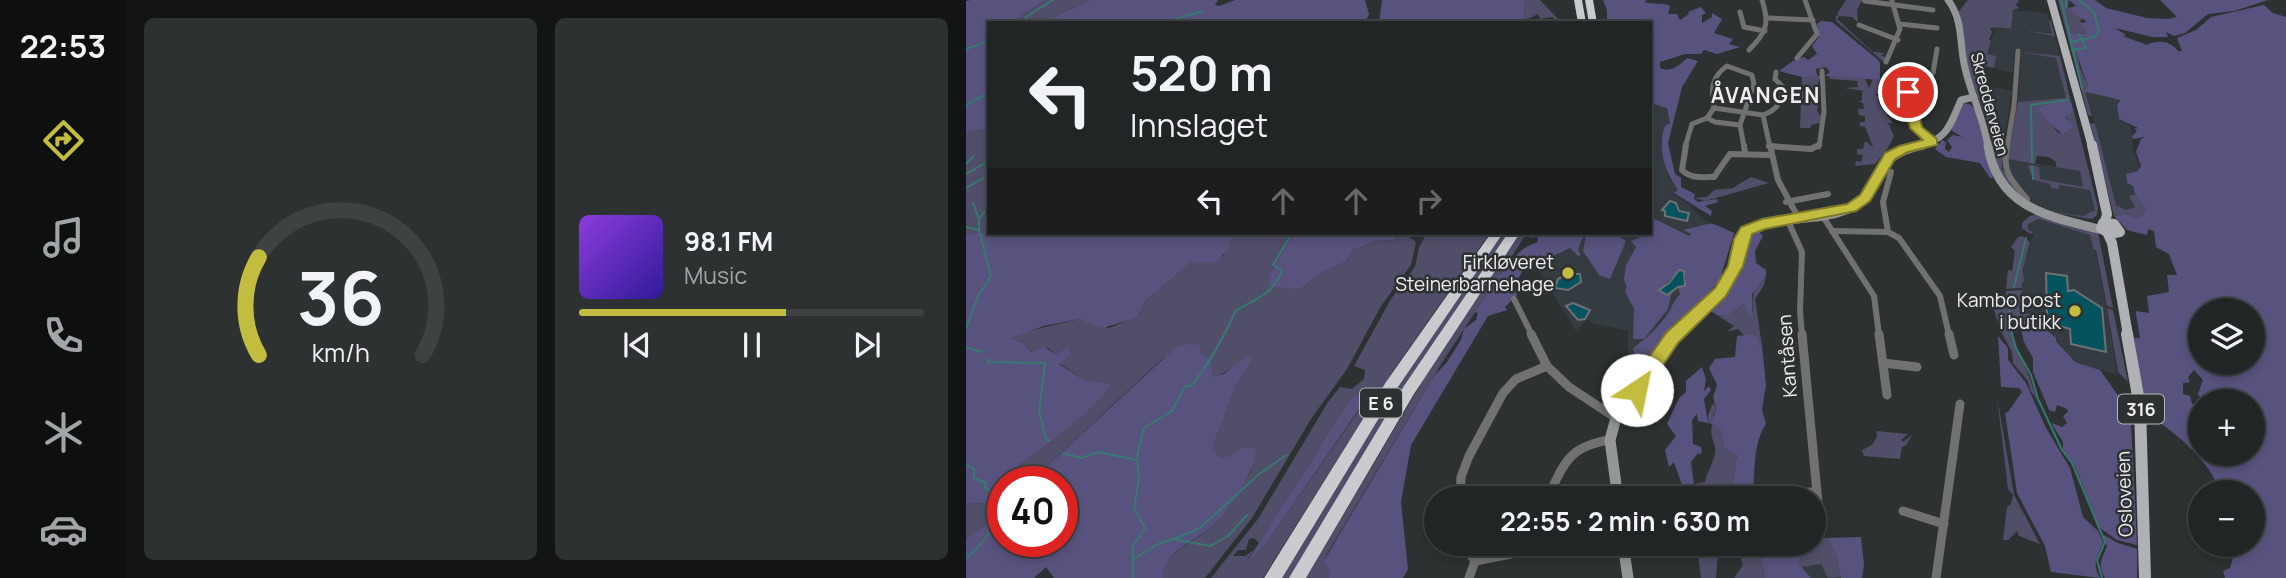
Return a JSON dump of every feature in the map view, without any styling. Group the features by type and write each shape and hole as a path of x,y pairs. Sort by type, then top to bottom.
{"highway":[{"path":"1578,0 1582,21"},
{"path":"1589,0 1593,21"},
{"name":"E 6","path":"1272,578 1391,386 1496,235"},
{"name":"E 6","path":"1297,578 1409,390 1513,235"}],"main road":[{"name":"Osloveien","path":"2051,0 2091,141 2140,407 2145,578"}],"street":[{"path":"1749,50 1769,26 1762,0"},
{"path":"1797,58 1816,36 1814,20 1805,0"},
{"name":"Skredderveien","path":"1948,0 1957,13 1964,66 1987,135 1997,179 2009,193 2026,205 2060,219 2108,228"},
{"path":"1865,1 1893,2 1933,10"},
{"path":"1886,62 1898,40 1900,24 1893,2"},
{"path":"1740,12 1742,28 1765,31"},
{"path":"1769,18 1814,20"},
{"path":"1900,24 1937,28"},
{"path":"1859,25 1898,40"},
{"path":"1933,142 1916,128 1908,93 1933,73 1937,49"},
{"name":"Skredderveien","path":"2018,51 2014,106 2004,163 2008,176 2027,199 2026,205"},
{"path":"1734,61 1714,78 1714,108 1707,118 1692,125 1689,140 1680,154 1680,165 1684,172 1693,176 1714,177 1720,173 1728,155 1770,155"},
{"path":"1727,66 1751,74 1754,78 1740,125 1745,153"},
{"path":"1769,146 1811,149 1819,147 1824,113 1822,71"},
{"path":"1714,108 1763,115 1782,104 1783,88 1775,79 1776,72"},
{"path":"1616,486 1610,440 1616,418 1672,338 1720,292 1735,266 1744,233 1754,226 1851,208 1863,200 1893,154 1933,142 1949,128 1961,100 1974,97"},
{"name":"Kantåsen","path":"1763,115 1775,179 1793,220 1802,252 1800,311 1815,486"},
{"path":"1707,118 1715,122 1740,125"},
{"path":"1888,232 1885,226 1883,193 1891,172"},
{"path":"1786,202 1828,194"},
{"path":"1822,215 1874,296 1887,395"},
{"path":"1832,231 1888,232 1901,240 1940,296 1954,355"},
{"path":"1514,299 1547,366 1569,387 1616,418"},
{"path":"1883,363 1917,367"},
{"path":"1461,486 1461,477 1475,440 1506,388 1516,379 1547,366"},
{"path":"1936,578 1960,404"},
{"path":"1554,486 1574,449 1583,444 1610,440"},
{"path":"1903,511 1944,524"},
{"path":"1469,556 1475,562"},
{"path":"1475,562 1502,556"},
{"path":"1625,556 1628,578"},
{"path":"1469,578 1475,562"}],"shaded area":[{"path":"1045,0 1090,0 1058,15 1053,21 1014,21"},
{"path":"1045,0 1014,21 987,21 987,130 971,131 966,135 966,1"},
{"path":"1090,0 1218,0 1215,5 1219,6 1235,0 1365,0 1369,14 1366,21 1053,21 1058,15"},
{"path":"1382,0 1525,0 1524,21 1379,21"},
{"path":"1525,0 1540,0 1560,21 1555,21 1553,17 1540,19 1538,14 1524,21"},
{"path":"1603,0 1647,0 1644,2 1670,6 1668,14 1677,14 1680,20 1689,14 1688,12 1701,7 1706,13 1702,15 1702,23 1712,17 1712,13 1722,19 1714,33 1733,39 1729,44 1740,47 1717,54 1704,50 1701,54 1685,54 1660,62 1660,68 1668,70 1687,58 1698,61 1682,87 1668,143 1675,174 1681,178 1681,187 1695,194 1694,199 1698,202 1717,199 1718,202 1705,206 1712,211 1711,216 1674,193 1678,190 1666,167 1662,142 1665,126 1670,123 1667,108 1652,104 1652,21 1607,21"},
{"path":"1846,0 1868,0 1861,2 1857,10 1858,22 1861,25 1852,17 1839,16 1837,19 1873,52 1885,53 1881,55 1886,58 1885,63 1836,21 1836,16"},
{"path":"1968,0 2019,0 2016,5 2019,8 2013,10 2011,29 1990,28 1991,41 1987,54 1996,56 1994,68 1980,65 1977,77 1981,100 2004,139 2002,169 2024,198 2016,196 1995,164 1987,121 1968,71 1959,11"},
{"path":"2058,0 2069,0 2068,7 2085,19 2080,20 2088,34 2072,33 2080,68 2088,86 2086,94 2092,116 2088,115"},
{"path":"2069,0 2095,0 2106,8 2147,18 2168,19 2177,17 2160,0 2268,0 2234,11 2208,14 2185,33 2174,36 2166,32 2168,37 2152,37 2115,28 2126,35 2123,36 2147,45 2164,42 2178,51 2182,51 2177,38 2196,30 2211,17 2264,5 2273,13 2286,17 2286,578 2225,578 2223,571 2230,568 2233,557 2265,557 2265,480 2215,480 2206,466 2265,466 2265,389 2200,389 2203,380 2198,375 2265,375 2265,298 2188,298 2190,382 2183,383 2183,394 2188,395 2188,445 2146,414 2134,338 2140,338 2136,311 2149,313 2147,296 2169,292 2167,275 2177,275 2169,254 2156,247 2154,231 2148,229 2147,235 2127,230 2114,216 2124,214 2139,218 2147,210 2135,194 2133,186 2127,183 2126,174 2138,171 2141,166 2136,152 2141,139 2145,137 2133,139 2132,136 2137,131 2134,129 2138,128 2119,119 2117,105 2121,100 2086,92 2088,86 2069,33 2087,34 2081,23 2087,22 2069,8 2076,6"},
{"path":"2013,10 2047,13 2053,34 2019,31 2055,36 2070,99 2018,102 2021,50 2015,49 2013,73 1994,68 1995,63 1987,54 1991,41 1997,27 2010,29"},
{"path":"2049,20 2055,36 2049,35 2025,31 2052,34"},
{"path":"1821,21 1832,22 1877,59 1880,63 1880,80 1825,76 1830,72 1826,67 1816,69 1817,75 1802,77 1779,71 1793,61 1804,57 1808,60 1817,54 1812,46 1819,37 1817,24"},
{"path":"2021,52 2060,56 2071,102 2037,107 2058,133 2066,134 2070,123 2065,116 2074,112 2098,208 2097,215 2092,219 2048,211 2083,216 2095,210 2090,190 2059,185 2059,189 2051,188 2050,184 2034,180 2028,167 2039,167 2040,179 2083,187 2080,171 2056,167 2056,162 2049,157 2037,156 2035,164 2007,159 2018,102 2066,98 2056,58"},
{"path":"1811,74 1821,76 1817,86 1811,91 1820,101 1817,111 1821,116 1820,123 1811,125 1810,128 1800,128 1802,77"},
{"path":"1829,76 1865,79 1869,88 1873,79 1880,80 1879,94 1874,94 1878,96 1879,104 1893,123 1888,123 1894,136 1875,164 1855,166 1856,161 1861,162 1863,155 1857,154 1857,149 1863,149 1865,141 1873,147 1865,127 1860,126 1860,122 1865,122 1865,116 1859,115 1858,109 1864,109 1863,103 1858,101 1862,101 1864,91 1845,88 1858,87 1857,81 1830,79"},
{"path":"1980,84 2012,91 2004,139 1980,100"},
{"path":"2086,92 2122,100 2117,105 2120,120 2131,126 2133,149 2139,165 2139,171 2126,174 2127,183 2133,186 2135,194 2130,195 2136,207 2126,210 2116,205"},
{"path":"2071,102 2074,112 2065,117 2074,127 2063,135 2047,121 2037,107"},
{"path":"1652,103 1667,107 1670,123 1661,142 1669,177 1678,190 1672,195 1684,200 1702,218 1734,233 1720,279 1703,300 1673,325 1649,357 1639,360 1634,356 1630,359 1628,355 1628,331 1593,323 1587,319 1576,331 1538,269 1560,235 1652,235"},
{"path":"1961,105 1971,105 1978,114 1993,178 1990,178 1980,163 1946,157 1935,149 1942,140 1946,142 1945,149 1949,152 1952,147 1947,140 1953,135 1962,137 1951,130"},
{"path":"2090,123 2095,124 2116,205 2126,210 2135,207 2129,196 2135,194 2147,210 2139,218 2124,214 2114,216"},
{"path":"987,130 987,232 966,234 966,135 971,131"},
{"path":"2007,159 2089,172 2098,208 2097,215 2086,220 2048,211 2032,203 2023,188 2011,177"},
{"path":"1751,177 1769,183 1705,201 1694,198 1707,197 1714,190 1733,188"},
{"path":"2038,214 2070,227 2098,233 2113,308 2107,306 2096,250 2090,235 2038,219 2028,224 2028,230 2034,232 2030,234 2022,228 2022,223 2030,216"},
{"path":"1655,219 1689,236 1691,234 1683,230 1708,224 1734,233 1720,279 1703,300 1673,325 1649,357 1639,360 1634,355 1633,348 1648,336 1661,323 1680,295 1678,287 1685,286 1686,275 1679,270 1660,290 1667,295 1672,292 1668,309 1644,339 1633,339 1634,309 1625,291 1626,265 1636,247 1631,241 1652,235 1652,222"},
{"path":"2035,219 2085,232 2092,237 2117,375 2075,362 2051,334 2042,328 2040,325 2044,324 2041,320 2019,307 2021,283 2024,283 2024,265 2034,233 2028,231 2028,225"},
{"path":"1758,230 1763,236 1755,251 1756,263 1766,270 1766,275 1752,294 1752,314 1748,313 1744,304 1728,316 1717,315 1707,309 1739,270 1748,242"},
{"path":"966,234 1238,235 1230,241 1217,262 1191,262 1146,301 1137,317 1102,328 1079,319 1044,326 1010,338 1024,343 1031,352 1044,347 1056,354 1065,348 1070,349 1071,354 1059,364 1084,380 1107,383 1110,386 1093,406 1018,466 987,466 987,501 966,504"},
{"path":"1238,235 1293,235 1288,244 1302,288 1325,271 1346,262 1353,250 1376,241 1394,240 1398,235 1407,235 1416,242 1411,265 1381,306 1347,369 1311,419 1252,518 1205,578 1163,578 1168,560 1219,519 1251,471 1242,447 1221,458 1212,449 1236,386 1249,366 1250,357 1213,378 1211,361 1201,353 1163,358 1047,466 1018,466 1052,441 1107,383 1084,380 1059,363 1064,358 1065,348 1056,354 1048,348 1031,352 1024,343 1010,338 1016,334 1079,319 1109,328 1137,317 1146,301 1191,262 1223,256 1230,241"},
{"path":"1293,235 1398,235 1394,240 1376,241 1353,250 1346,262 1325,271 1302,288 1268,285 1271,273"},
{"path":"1426,235 1489,235 1395,368 1263,578 1211,578 1258,519 1328,402 1340,387 1352,389 1364,379 1365,370 1354,366 1391,299 1415,267 1419,247","holes":["1349,401 1364,403 1268,541 1246,562 1254,550 1245,556 1233,556 1238,550 1246,550 1249,539 1254,538 1259,543"]},
{"path":"1501,235 1508,235 1455,311 1290,578 1279,578 1360,447"},
{"path":"1519,235 1526,235 1443,361 1328,552 1323,562 1330,572 1328,578 1306,578 1428,372"},
{"path":"1531,235 1583,235 1578,250 1581,255 1578,256 1570,248 1551,257 1540,272 1530,259 1513,287 1517,295 1505,307 1507,310 1488,316 1411,445 1401,502 1408,569 1403,578 1328,578 1330,572 1323,562 1434,376 1447,362 1461,340 1464,329 1476,320 1478,313 1475,312 1495,282 1520,252 1537,243 1538,237 1529,238"},
{"path":"1586,235 1617,235 1626,241 1610,279 1599,275 1583,251"},
{"path":"2022,236 2030,242 2023,269 2024,282 2021,283 2022,288 2006,289 2008,270 2012,271 2015,251 2011,247 2018,237"},
{"path":"1766,275 1764,285 1755,299 1762,346 1758,344 1758,336 1744,335 1738,329 1727,332 1734,326 1717,315 1728,316 1744,304 1747,311 1753,311 1754,291"},
{"path":"2022,290 2019,308 2044,324 2027,320 2008,322 2037,400 2028,381 2013,363 2012,352 2000,330 1993,305 1995,302 2004,305 2006,291"},
{"path":"2107,308 2113,310 2128,382 2118,372"},
{"path":"2019,320 2030,321 2044,328 2056,338 2075,362 2100,370 2117,394 2130,403 2137,545 2117,540 2100,528 2074,464 2063,450 2063,442 2052,423 2062,427 2067,423 2063,416 2068,412 2067,409 2057,405 2055,412 2049,410 2033,372 2033,358 2024,342"},
{"path":"1752,334 1758,337 1758,344 1762,346 1766,385 1762,410 1766,424 1756,450 1753,486 1734,486 1737,455 1724,449 1722,434 1712,423 1716,408 1713,397 1717,385 1709,368 1715,359 1735,357 1737,336"},
{"path":"1998,336 2008,348 2008,360 2026,383 2046,428 2070,468 2083,517 2098,531 2103,542 2096,564 2100,578 2051,572 2045,546 2017,493 2005,413 2022,392 2019,388 2001,387"},
{"path":"1199,345 1201,353 1211,360 1213,377 1224,374 1245,356 1251,357 1249,366 1236,386 1212,449 1221,458 1242,447 1255,449 1254,459 1251,470 1234,500 1213,525 1174,553 1164,568 1163,578 1054,578 1046,567 1034,578 966,578 966,539 987,524 987,557 1078,557 1078,466 1047,466 1178,347"},
{"path":"1702,367 1706,379 1704,391 1709,386 1711,390 1704,399 1708,423 1698,421 1697,414 1692,420 1693,444 1701,447 1702,453 1697,454 1691,462 1694,486 1682,486 1674,462 1669,467 1665,450 1676,436 1667,424 1679,398 1686,392 1686,381"},
{"path":"1356,396 1366,399 1268,541 1245,565 1349,401"},
{"path":"1997,396 2014,495 2040,544 2019,536 2017,531 2008,540 2003,540 2007,507 2011,504 2013,495 2008,489"},
{"path":"1713,403 1716,408 1713,416 1724,436 1724,449 1737,455 1734,486 1694,486 1705,482 1715,450 1711,434 1712,424 1708,423"},
{"path":"1876,431 1908,434 1901,440 1903,442 1912,435 1902,447 1900,459 1864,456 1862,450 1872,445 1877,437"},
{"path":"987,501 987,524 966,539 966,504"},
{"path":"2102,534 2137,549 2137,578 2105,578 2101,566 2107,546"},
{"path":"1861,537 1864,565 1862,578 1841,578 1837,557 1828,538"},
{"path":"1828,538 1837,557 1841,577 1828,578 1821,564 1801,567 1801,556 1826,556"},
{"path":"1826,539 1837,557 1841,578 1799,578 1802,556 1826,556"},
{"path":"1698,556 1718,556 1716,578 1701,578"},
{"path":"1740,556 1761,556 1765,578 1734,578 1743,565"},
{"path":"1761,556 1801,556 1799,564 1811,578 1765,578"}],"building":[{"path":"1670,201 1676,203 1679,211 1689,213 1687,221 1665,216 1665,211 1662,210"},
{"path":"1679,270 1684,271 1685,286 1678,287 1667,295 1659,290 1669,283"},
{"path":"2046,273 2067,276 2068,291 2074,290 2102,308 2106,352 2071,344 2070,329 2047,318"},
{"path":"1568,274 1580,274 1581,282 1568,290 1555,288 1558,279"},
{"path":"1573,303 1590,310 1585,319 1578,320 1566,306"}],"waterway":[{"path":"1025,21 1026,17 1053,0"},
{"path":"2061,0 2073,50"},
{"path":"2066,0 2066,7"},
{"path":"2079,0 2094,12 2099,31 2095,37 2082,40"},
{"path":"1169,21 1203,11"},
{"path":"2079,34 2082,40"},
{"path":"2072,42 2082,40"},
{"path":"2073,50 2086,48 2082,40"},
{"path":"966,49 987,42"},
{"path":"2073,50 2082,88"},
{"path":"966,105 987,94"},
{"path":"2032,162 2031,105 2068,100"},
{"path":"966,164 974,156"},
{"path":"966,174 987,162"},
{"path":"2032,166 2033,179"},
{"path":"966,188 983,178"},
{"path":"973,203 979,219"},
{"path":"979,219 987,209"},
{"path":"979,219 979,230"},
{"path":"966,227 979,230"},
{"path":"966,329 978,296 991,276 979,230"},
{"path":"1133,578 1133,546 1145,528 1134,508 1139,479 1137,456 1144,428 1172,411 1185,386 1191,386 1196,381 1222,339 1235,311 1263,295 1274,285 1282,270 1273,265 1291,235"},
{"path":"2014,287 2026,238"},
{"path":"2013,293 2008,320 2016,348 2031,375 2038,399 2062,450 2072,463 2105,542 2097,560 2102,578"},
{"path":"966,347 982,352"},
{"path":"986,359 989,362 1045,363 1039,411 1046,439 1050,441"},
{"path":"1063,453 1081,458 1099,452 1136,460"},
{"path":"1175,539 1200,528 1258,475 1286,455"},
{"path":"966,464 974,469 974,478 986,483 987,489"},
{"path":"1134,559 1158,544 1173,539 1210,546 1228,536 1247,515"},
{"path":"966,558 987,536"}],"place":[{"name":"Firkløveret Steinerbarnehage","path":"1568,273"},
{"name":"Kambo post i butikk","path":"2075,311"}],"district":[{"name":"ÅVANGEN","path":"1766,95"}],"route":[{"path":"1637,390 1672,338 1720,292 1735,266 1746,231 1762,224 1851,208 1865,198 1890,156 1903,149 1933,142 1916,128 1908,92"}]}
